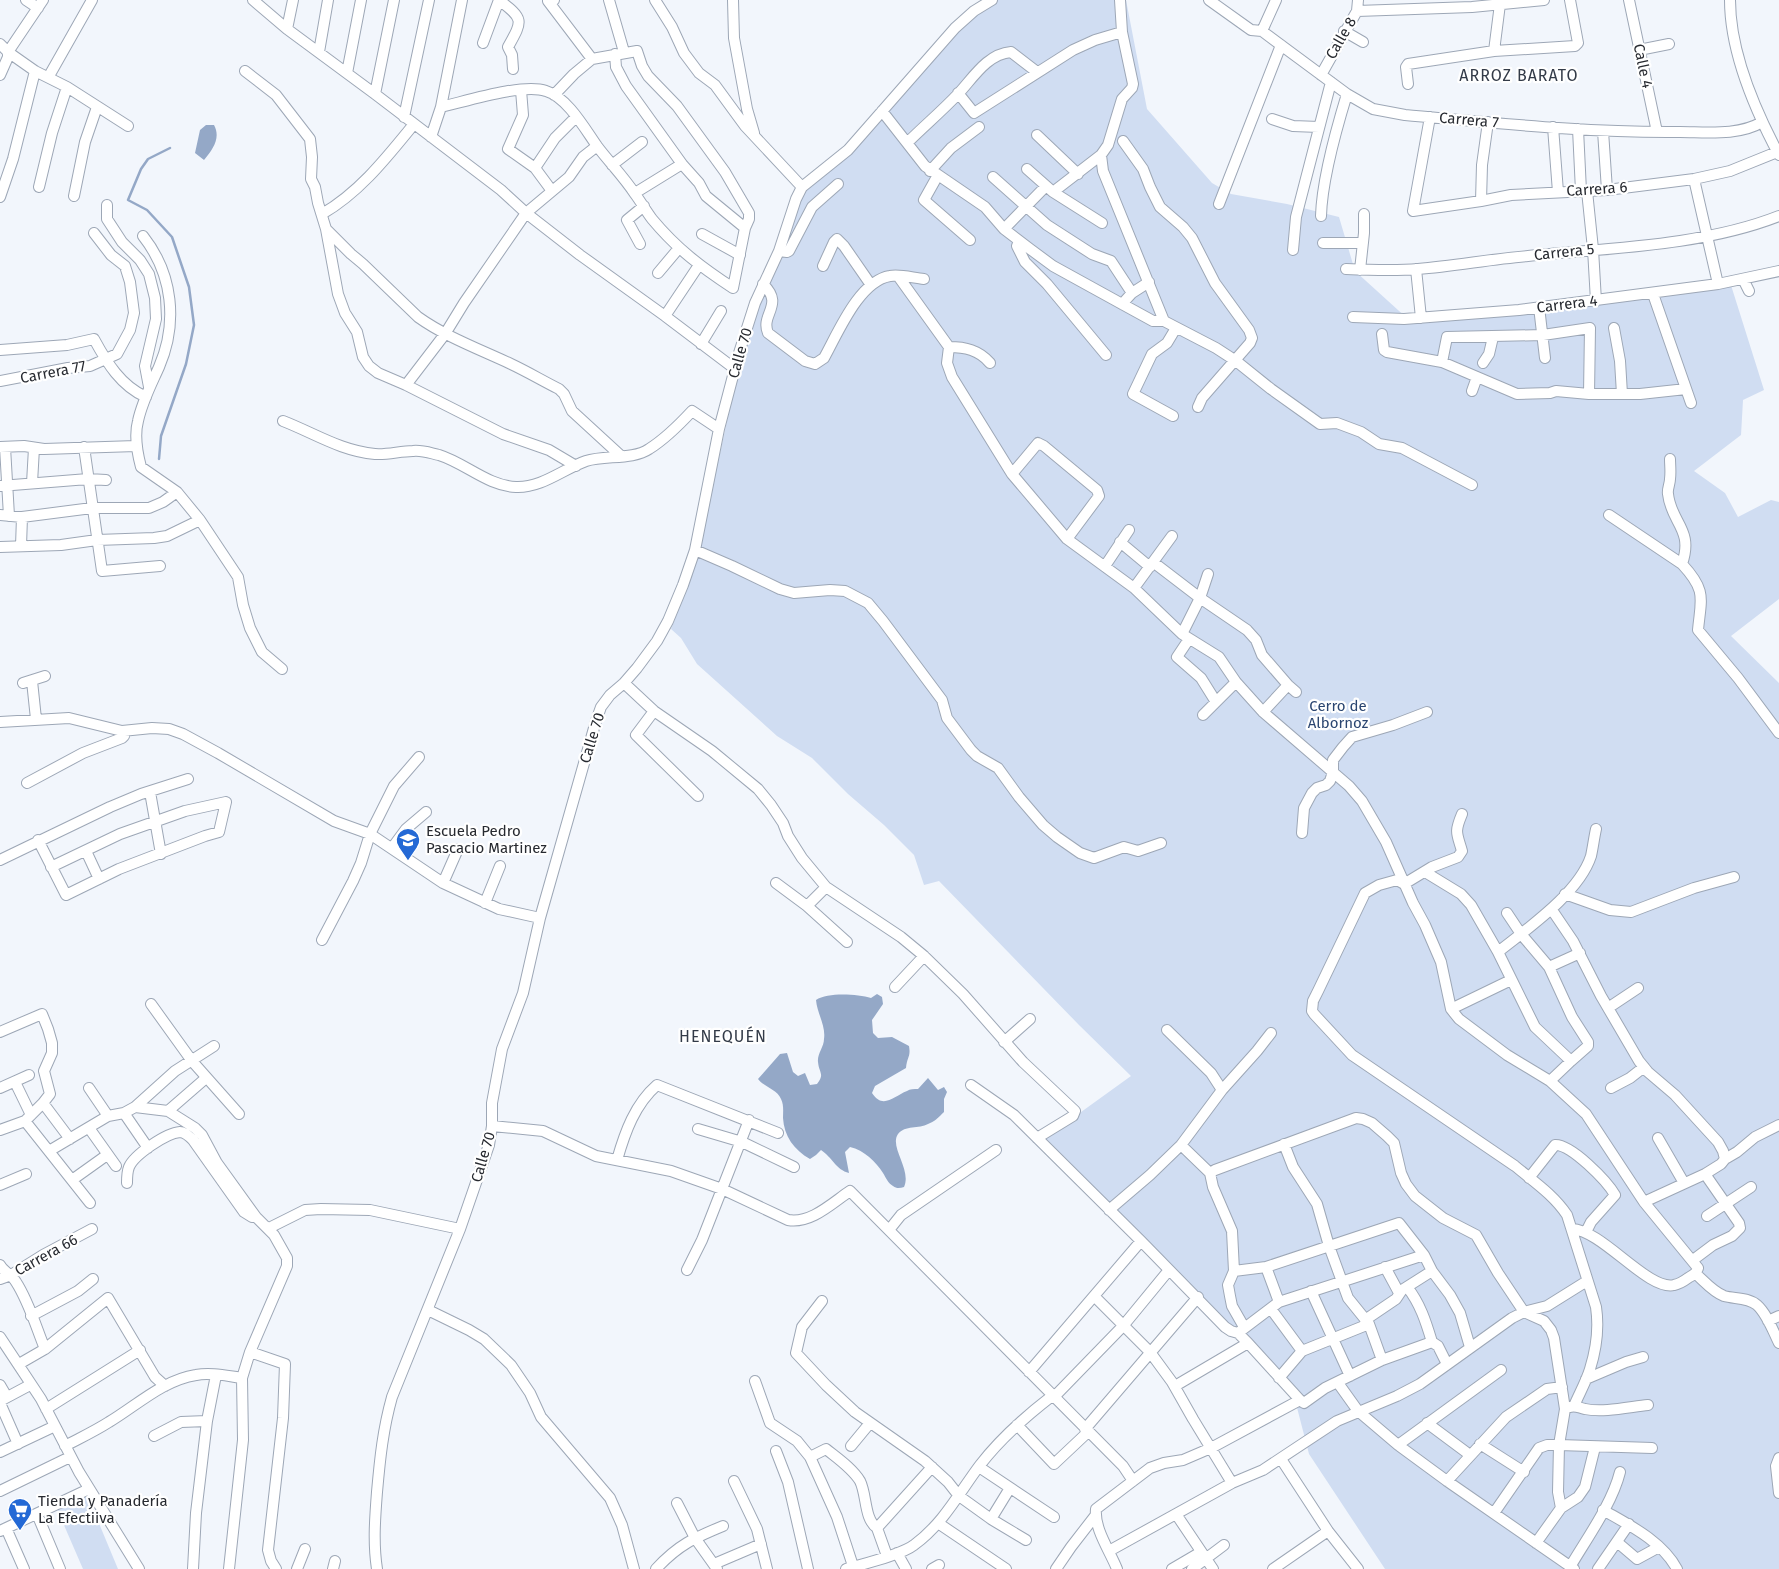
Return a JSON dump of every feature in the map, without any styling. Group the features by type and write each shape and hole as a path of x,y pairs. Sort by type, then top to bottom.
{"street":[{"path":"0,75 8,58 8,52 41,4 26,0"},
{"path":"49,76 92,0"},
{"path":"287,29 293,0"},
{"path":"319,52 328,0"},
{"path":"346,73 361,0"},
{"path":"375,94 394,0"},
{"path":"404,117 429,0"},
{"path":"431,137 441,107 462,0"},
{"path":"483,43 499,0 514,12 520,20 519,28 508,47 512,54 512,69"},
{"path":"554,0 548,1 592,59"},
{"path":"609,0 619,53 616,67 623,81 710,200 745,228"},
{"path":"655,0 688,58 699,73 715,86 759,143 802,188"},
{"path":"733,0 734,38 747,109 752,129 759,143"},
{"name":"Calle 70","path":"376,1569 374,1552 375,1521 381,1440 392,1396 460,1229 489,1145 492,1126 492,1103 502,1049 522,994 540,918 601,708 610,694 624,683 649,652 668,621 695,550 719,429 755,303 779,252 796,199 802,188 848,150 955,28 974,11 992,0"},
{"path":"1004,229 1026,205 1078,174 1101,156 1108,145 1122,100 1133,84 1122,32 1120,0"},
{"name":"Carrera 7","path":"1209,0 1252,30 1262,31 1347,94 1373,109 1405,115 1629,133 1720,132 1754,127 1762,122"},
{"path":"1262,31 1276,0"},
{"path":"1357,5 1500,4 1544,0"},
{"path":"1408,84 1406,67 1408,64 1494,51 1576,45 1578,43 1570,0"},
{"name":"Calle 4","path":"1629,0 1657,132"},
{"path":"1730,0 1734,39 1762,122 1778,154"},
{"path":"256,1 287,29 501,190 526,213 580,255 735,369"},
{"path":"1494,51 1500,4"},
{"name":"Calle 8","path":"1321,75 1357,5"},
{"path":"1344,30 1362,42"},
{"path":"958,93 974,113 1084,44 1122,32"},
{"path":"0,44 8,52 36,71 49,76 128,126"},
{"path":"1640,50 1669,44"},
{"path":"1219,204 1281,45"},
{"path":"441,107 521,90 545,90 554,94 576,117 652,218 679,248 699,265 733,288 749,214 724,172 677,106 648,76 637,51 592,59 554,94"},
{"path":"907,143 958,93 981,67 1002,53 1011,52 1037,72"},
{"path":"0,197 13,159 36,71"},
{"path":"245,71 276,95 310,139 312,157 311,179 315,186 326,229 338,294 345,313 357,332 363,357 369,366 378,373 503,434 549,450 576,466"},
{"path":"1293,250 1296,217 1331,82"},
{"path":"39,187 52,132 67,87"},
{"path":"521,90 523,114 508,149 536,168 552,191"},
{"path":"1321,216 1321,199 1347,94"},
{"path":"74,196 85,142 97,107"},
{"path":"882,111 934,173 985,207 1004,229 1053,266 1153,321 1164,322 1216,348 1320,424 1337,423 1361,432 1379,444 1402,448 1472,485"},
{"path":"536,168 556,138 576,117"},
{"name":"Carrera 6","path":"1430,117 1413,211 1511,195 1607,190 1694,179 1730,171 1778,154"},
{"path":"1272,119 1293,126 1319,127"},
{"path":"1481,201 1482,165 1488,122"},
{"path":"322,214 336,206 372,174 414,124"},
{"path":"1553,127 1558,192"},
{"path":"970,240 924,200 934,173 951,148 979,128"},
{"path":"1578,129 1584,191 1593,249 1596,301"},
{"path":"1603,131 1607,190"},
{"path":"1037,135 1078,174"},
{"path":"1123,140 1143,169 1156,200 1192,238 1215,283 1249,330 1252,338 1236,361 1202,398 1198,406"},
{"path":"612,165 642,142"},
{"path":"406,385 446,334 464,303 526,213 574,172 583,157 597,146"},
{"path":"1101,156 1103,171 1164,322"},
{"path":"635,193 682,164"},
{"path":"1027,169 1050,189 1102,223"},
{"path":"993,177 1047,225 1092,254 1111,260 1132,293"},
{"path":"1694,179 1718,284"},
{"path":"779,252 790,251 812,207 838,184"},
{"path":"107,206 107,219 122,242 140,260 149,274 155,298 156,319 145,366 148,392"},
{"path":"640,244 627,220 644,206"},
{"path":"1360,270 1364,214"},
{"name":"Carrera 5","path":"1346,269 1416,269 1707,237 1756,226 1779,216"},
{"path":"326,229 418,317 446,334 559,389 564,394 572,411 621,456"},
{"path":"94,233 111,255 125,266 130,282 134,313 130,330 117,354 106,359"},
{"path":"702,234 740,255"},
{"path":"143,236 159,259 168,290 171,316 160,366 138,421 136,446 141,467 177,492 200,520 238,577 243,605 250,628 262,652 282,669"},
{"path":"823,266 837,239 871,285"},
{"path":"1020,241 1017,246 1025,262 1048,284 1106,355"},
{"path":"1323,242 1363,243"},
{"path":"658,273 679,248"},
{"path":"665,316 699,265"},
{"path":"1416,269 1421,318"},
{"name":"Carrera 4","path":"1353,317 1404,320 1519,310 1653,294 1718,284 1779,271"},
{"path":"763,284 771,291 773,299 766,328 768,333 804,362 815,364 824,358 859,296 871,285 889,276 924,279"},
{"path":"898,276 949,347 947,363 952,377 1012,474 1067,539 1134,588 1186,636 1219,657 1236,682 1263,712 1349,786 1362,801 1386,842 1441,962 1451,1009 1458,1019 1507,1055 1550,1081 1586,1114 1644,1202 1693,1260 1698,1268 1696,1274 1674,1286 1664,1285 1652,1279 1586,1232 1572,1229"},
{"path":"1743,279 1749,291"},
{"path":"1122,304 1132,293 1149,282"},
{"path":"1653,294 1691,403"},
{"path":"1539,307 1545,358"},
{"path":"701,344 721,311"},
{"path":"1172,416 1133,394 1152,354 1167,343 1176,328"},
{"path":"1442,362 1447,337 1543,335 1590,328 1589,394"},
{"path":"1614,328 1620,361 1622,394"},
{"path":"1382,334 1384,350 1386,352 1442,362 1517,394 1550,393 1556,391 1589,394 1640,394 1686,389"},
{"path":"1483,363 1489,354 1493,337"},
{"path":"0,350 94,340 127,387 148,392"},
{"path":"949,347 972,350 984,356 990,363"},
{"name":"Carrera 77","path":"0,381 68,368 90,366 106,359"},
{"path":"1472,391 1477,377"},
{"path":"283,421 300,427 319,438 354,451 386,454 416,450 434,454 451,459 488,479 511,487 536,484 588,461 649,450 692,411 719,429"},
{"path":"1012,474 1038,443 1097,490 1099,496 1067,539"},
{"path":"136,446 44,449 24,446 2,447 4,516 22,517 92,508 149,508 163,502 177,492"},
{"path":"84,447 102,571 160,566"},
{"path":"32,483 34,448"},
{"path":"1670,459 1670,478 1667,492 1670,504 1687,542 1686,554 1682,564"},
{"path":"3,486 88,479 106,480"},
{"path":"1610,515 1682,564 1691,573 1700,591 1702,602 1698,630 1738,678 1779,733"},
{"path":"21,546 22,517"},
{"path":"0,548 61,545 97,540 154,538 168,536 200,520"},
{"path":"1105,566 1129,530"},
{"path":"1134,588 1172,536"},
{"path":"1120,542 1247,630 1256,640 1262,655 1296,692"},
{"path":"695,550 780,589 794,592 845,590 868,604 883,621 942,700 947,718 971,750 977,756 998,768 1043,825 1080,853 1094,858 1124,847 1138,851 1161,844"},
{"path":"1208,574 1178,658 1200,678 1216,702"},
{"path":"36,719 28,682 45,676"},
{"path":"1203,715 1236,682"},
{"path":"624,683 654,711 712,751 758,789 783,823 788,836 802,858 826,887 900,937 924,956 963,994 1023,1062 1075,1111 1073,1116 1037,1138"},
{"path":"1263,712 1288,685"},
{"path":"654,711 636,735 698,796"},
{"path":"1302,833 1304,808 1312,793 1317,788 1328,783 1333,772 1333,760 1352,737 1393,725 1427,712"},
{"path":"0,722 69,718 122,731 159,728 183,734 334,821 370,834 443,883 485,903 540,918"},
{"path":"27,783 83,753 122,738 124,736 122,731"},
{"path":"322,940 361,863 370,834 394,786 419,757"},
{"path":"0,860 38,840 110,807 141,794 188,779"},
{"path":"150,792 161,854"},
{"path":"38,840 51,867 66,896 119,869 219,832 226,802 185,811 120,834 51,867"},
{"path":"392,848 406,830 426,812"},
{"path":"1404,884 1432,867 1460,854 1462,851 1456,834 1462,814"},
{"path":"1498,952 1552,910 1581,875 1590,858 1596,829"},
{"path":"443,883 458,849"},
{"path":"86,851 99,879"},
{"path":"485,903 500,866"},
{"path":"1425,872 1461,894 1471,905 1498,952 1535,1027 1571,1061"},
{"path":"1565,894 1610,910 1631,912 1694,888 1734,877"},
{"path":"1404,884 1397,880 1365,893 1313,1001 1312,1010 1317,1019 1352,1055 1500,1156 1560,1205 1567,1215 1598,1318 1593,1354 1586,1379 1570,1408 1559,1445 1558,1492 1561,1508"},
{"path":"776,883 847,942"},
{"path":"806,906 826,887"},
{"path":"1552,910 1573,941 1608,1008 1644,1066 1675,1095 1718,1142 1725,1159"},
{"path":"1507,913 1521,934 1549,967 1572,1017 1588,1042 1588,1046 1550,1081"},
{"path":"1549,967 1580,953"},
{"path":"895,987 924,956"},
{"path":"1451,1009 1511,980"},
{"path":"1608,1008 1638,988"},
{"path":"151,1004 192,1061 239,1114"},
{"path":"0,1032 42,1014 52,1043 52,1053 44,1071 50,1094 28,1118 0,1129"},
{"path":"1004,1042 1030,1019"},
{"path":"1167,1030 1211,1074 1222,1090"},
{"path":"1109,1210 1150,1175 1181,1144 1222,1090 1271,1034"},
{"path":"49,1151 108,1116 124,1114 136,1108 176,1071 214,1046"},
{"path":"1611,1088 1626,1081 1644,1066"},
{"path":"0,1088 29,1075"},
{"path":"168,1111 206,1078"},
{"path":"15,1082 28,1118 49,1151 90,1203"},
{"path":"617,1160 623,1138 637,1108 645,1095 657,1085 778,1133"},
{"path":"971,1085 1014,1115 1231,1331 1241,1330 1279,1302 1424,1255"},
{"path":"89,1088 108,1116"},
{"path":"43,1103 70,1139"},
{"path":"136,1108 168,1111 195,1128 202,1135 217,1163 256,1217 269,1228 287,1258 287,1266 250,1352 242,1378 244,1407 243,1440 229,1569"},
{"path":"124,1114 148,1148"},
{"path":"1210,1173 1356,1118 1372,1123 1394,1143 1401,1174 1415,1196 1443,1218 1476,1235 1524,1312 1544,1321 1551,1330 1562,1387 1570,1408"},
{"path":"686,1270 702,1240 742,1142 749,1120"},
{"path":"1644,1202 1706,1174 1722,1164 1725,1159 1755,1137 1779,1125"},
{"path":"492,1126 543,1132 596,1156 671,1171 722,1189 788,1220 798,1222 807,1219 850,1191 1123,1466 1133,1481"},
{"path":"89,1128 116,1166"},
{"path":"698,1130 742,1142 794,1167"},
{"path":"127,1183 129,1166 148,1148 180,1132 193,1140 244,1212 252,1217 256,1217"},
{"path":"1658,1138 1684,1184"},
{"path":"1181,1144 1210,1173 1213,1187 1232,1231 1234,1271 1228,1285 1232,1306 1241,1330 1248,1343 1300,1400 1304,1403 1325,1388 1382,1360 1432,1342"},
{"path":"1284,1144 1293,1167 1317,1204 1329,1246 1348,1298 1367,1322 1382,1360"},
{"path":"1529,1178 1554,1145 1558,1144 1583,1160 1615,1195 1590,1222 1586,1232"},
{"path":"889,1230 901,1215 996,1150"},
{"path":"72,1180 107,1155"},
{"path":"0,1185 26,1174"},
{"path":"1693,1260 1732,1236 1740,1228 1706,1174"},
{"path":"1707,1216 1751,1187"},
{"path":"269,1228 304,1210 321,1209 370,1210 460,1229"},
{"path":"1234,1271 1266,1267 1399,1223 1424,1255 1432,1271 1450,1295 1460,1313 1470,1347"},
{"name":"Carrera 66","path":"0,1279 11,1275 43,1255 92,1229"},
{"path":"1029,1372 1141,1241"},
{"path":"0,1265 2,1269 11,1275 20,1288 45,1349"},
{"path":"1266,1267 1279,1302"},
{"path":"1385,1267 1398,1291 1432,1271"},
{"path":"755,1382 770,1423 797,1441 810,1457 837,1517 851,1568 913,1546 938,1523 960,1496 979,1467 1017,1425 1053,1396 1123,1326 1169,1270"},
{"path":"1696,1274 1723,1296 1756,1303 1779,1342"},
{"path":"31,1316 78,1291 93,1279"},
{"path":"1109,1551 1232,1484 1254,1475 1337,1421 1397,1396 1420,1384 1512,1318 1524,1312 1547,1306 1587,1281"},
{"path":"1279,1378 1302,1351 1333,1339 1367,1322 1396,1299 1404,1289"},
{"path":"1404,1289 1414,1296 1422,1310 1432,1342 1438,1346 1447,1364"},
{"path":"1311,1291 1350,1376"},
{"path":"1094,1296 1150,1352 1175,1386 1192,1419 1232,1484"},
{"path":"1017,1425 1054,1464 1086,1430 1198,1297"},
{"path":"19,1364 45,1349 108,1298 155,1377 165,1386"},
{"path":"822,1301 802,1327 796,1353 848,1406 932,1467 960,1496 991,1519 1026,1540"},
{"path":"1271,1309 1302,1351"},
{"path":"428,1310 469,1330 511,1364 530,1393 541,1417 610,1498 622,1525 634,1569"},
{"path":"1768,1321 1779,1316"},
{"path":"0,1337 46,1409 88,1489 138,1569"},
{"path":"1175,1386 1248,1343"},
{"path":"46,1409 140,1350"},
{"path":"250,1352 285,1364 283,1418 268,1550 271,1561 276,1569"},
{"path":"1586,1379 1643,1357"},
{"path":"1398,1445 1501,1370"},
{"path":"65,1446 109,1422 165,1386 197,1374 242,1378"},
{"path":"193,1569 196,1513 207,1421 216,1375"},
{"path":"1338,1383 1358,1411 1398,1445 1446,1481 1572,1568 1603,1510 1620,1472"},
{"path":"2,1400 30,1385"},
{"path":"0,1386 2,1400 18,1444"},
{"path":"1446,1481 1506,1417 1547,1389 1562,1387"},
{"path":"1117,1569 1100,1532 1095,1516 1096,1509 1150,1468 1164,1463 1183,1460 1211,1448 1300,1400"},
{"path":"1570,1408 1585,1410 1648,1405"},
{"path":"154,1436 181,1422 207,1421"},
{"path":"851,1446 870,1423"},
{"path":"1427,1423 1470,1455"},
{"path":"0,1452 55,1426"},
{"path":"1480,1444 1524,1472"},
{"path":"1494,1513 1539,1448 1547,1445 1652,1448"},
{"path":"1536,1543 1561,1508 1578,1497 1585,1486 1595,1446"},
{"path":"810,1457 826,1449 856,1476 861,1483 873,1525 877,1528 892,1555 906,1569"},
{"path":"776,1451 788,1482 808,1569"},
{"path":"0,1491 70,1457"},
{"path":"1779,1458 1776,1466 1779,1493"},
{"path":"1281,1459 1352,1567"},
{"path":"877,1528 932,1467"},
{"path":"979,1467 1054,1517"},
{"path":"734,1481 757,1529 767,1569"},
{"path":"991,1519 1010,1488"},
{"path":"24,1569 3,1529 88,1489"},
{"path":"677,1503 695,1538 716,1566 761,1544"},
{"path":"1603,1510 1629,1524 1659,1547 1677,1569"},
{"path":"37,1514 60,1569"},
{"path":"1176,1514 1213,1569"},
{"path":"1056,1569 1095,1516"},
{"path":"938,1523 1006,1569"},
{"path":"1598,1569 1629,1524"},
{"path":"656,1569 679,1547 723,1526"},
{"path":"1273,1569 1328,1530"},
{"path":"1617,1542 1637,1559 1659,1547"},
{"path":"1172,1569 1224,1545"},
{"path":"297,1569 305,1549"},
{"path":"1192,1569 1203,1555"}],"green space":[{"name":"Cerro de Albornoz","path":"996,0 1126,0 1147,109 1212,183 1231,194 1287,204 1339,217 1355,271 1409,320 1730,282 1764,390 1743,400 1741,435 1694,471 1725,493 1738,517 1771,500 1779,502 1779,599 1731,636 1779,683 1779,1569 1385,1569 1309,1454 1294,1396 1045,1138 1131,1076 939,881 924,885 914,855 884,825 848,794 812,758 777,736 697,664 681,638 671,629 698,555 738,370 758,305 803,189 883,113 957,26"},
{"path":"88,1497 118,1569 83,1569 57,1509 78,1498"}],"shaded area":[{"path":"206,125 214,125 217,134 213,148 204,160 195,153 200,130"},
{"path":"843,994 871,998 877,994 882,997 883,1004 872,1020 873,1033 878,1038 892,1037 909,1046 910,1053 906,1068 875,1086 872,1093 880,1101 889,1100 909,1090 918,1089 928,1078 938,1090 944,1087 947,1092 944,1099 944,1112 932,1122 904,1129 898,1134 896,1145 906,1180 904,1187 900,1188 891,1185 880,1169 865,1154 850,1147 845,1152 849,1173 837,1166 821,1150 810,1159 804,1155 791,1142 785,1131 781,1099 774,1090 758,1079 780,1054 787,1053 793,1072 798,1076 805,1073 810,1085 817,1084 821,1076 818,1059 824,1042 824,1034 816,1000 821,997"}],"waterway":[{"path":"159,459 161,436 186,364 194,325 189,287 172,237 147,210 128,200 141,169 148,159 170,148"}],"place":[{"name":"Escuela Pedro Pascacio Martinez","path":"408,861"},
{"name":"Tienda y Panadería La Efectiiva","path":"20,1531"}],"district":[{"name":"ARROZ BARATO","path":"1519,75"},
{"name":"HENEQUÉN","path":"723,1036"}]}
